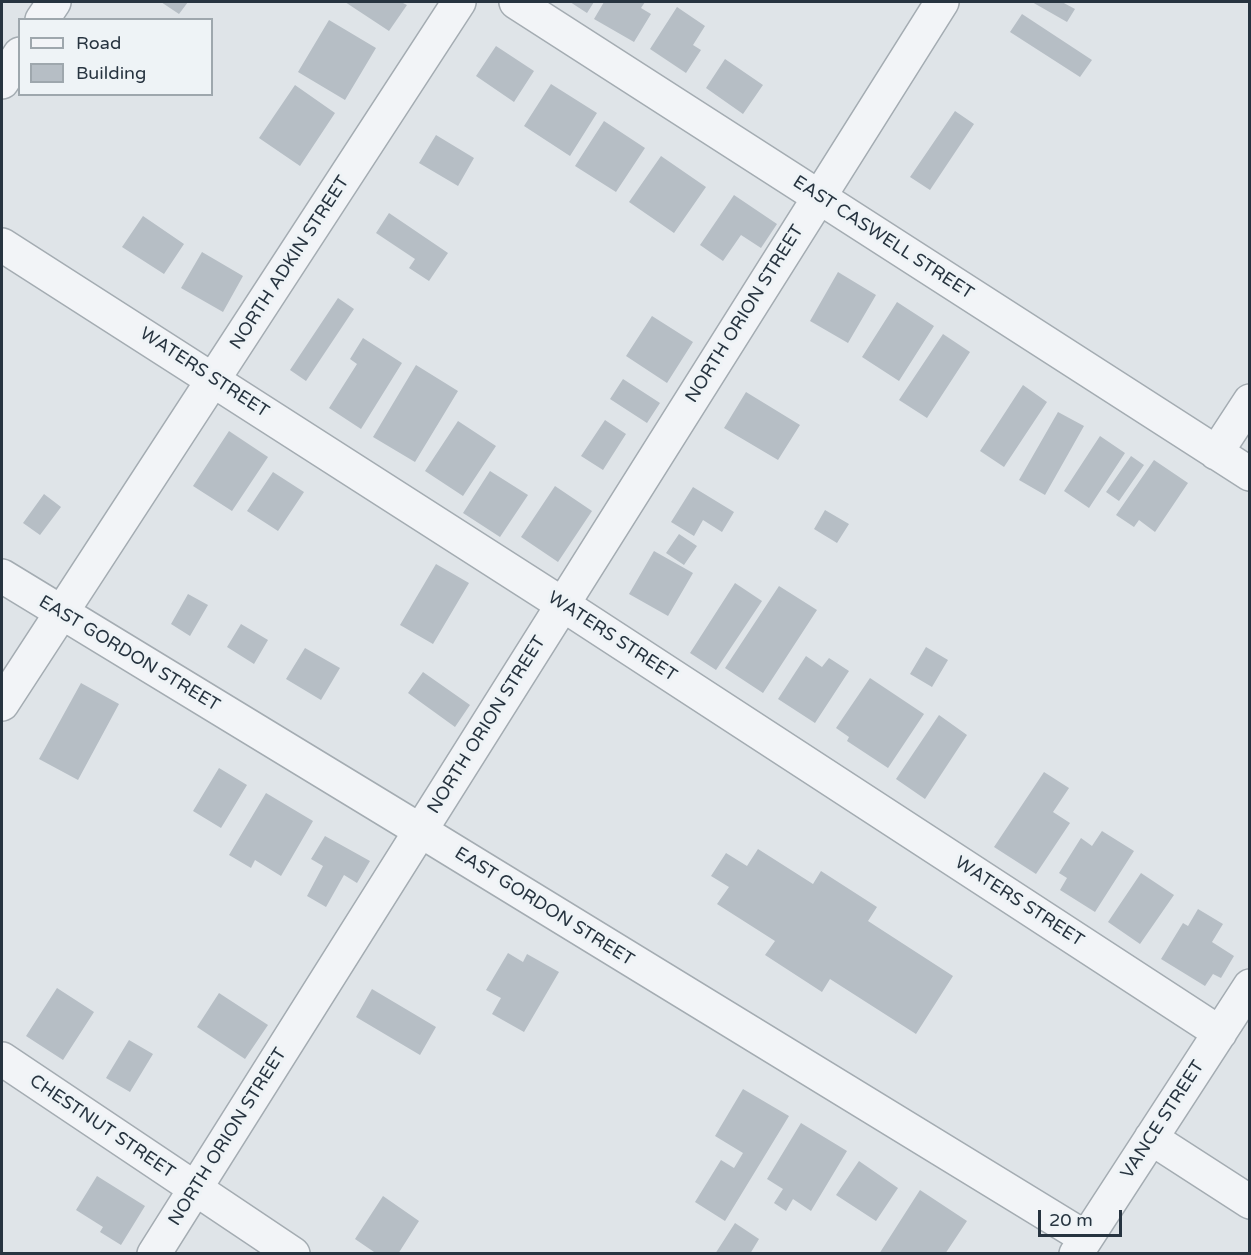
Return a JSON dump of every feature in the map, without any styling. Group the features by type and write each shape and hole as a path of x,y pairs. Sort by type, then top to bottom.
{"street":[{"path":"43,18 54,2"},
{"name":"NORTH ADKIN STREET","path":"2,705 459,2"},
{"name":"EAST CASWELL STREET","path":"516,2 1250,474"},
{"name":"NORTH ORION STREET","path":"154,1254 942,2"},
{"path":"2,82 18,57"},
{"name":"WATERS STREET","path":"2,245 562,604 1220,1033"},
{"path":"1216,453 1250,401"},
{"name":"EAST GORDON STREET","path":"2,576 421,831 1081,1246"},
{"name":"VANCE STREET","path":"1081,1246 1250,986"},
{"name":"CHESTNUT STREET","path":"2,1059 293,1254"},
{"path":"1151,1138 1250,1203"}],"building":[{"path":"161,2 188,2 179,14"},
{"path":"345,2 401,2 407,5 389,31"},
{"path":"570,2 594,2 587,13"},
{"path":"604,2 645,2 641,8 651,14 634,42 594,19"},
{"path":"1032,2 1062,2 1075,9 1067,22"},
{"path":"677,7 705,26 693,45 701,50 686,73 650,49"},
{"path":"1022,14 1092,60 1080,77 1010,32"},
{"path":"329,20 376,48 345,100 298,72"},
{"path":"496,46 534,71 514,102 476,76"},
{"path":"725,59 763,85 743,114 706,88"},
{"path":"551,84 597,113 570,156 524,126"},
{"path":"295,85 335,113 300,166 259,138"},
{"path":"955,111 974,124 930,190 910,177"},
{"path":"604,121 645,148 616,192 575,166"},
{"path":"436,135 474,158 458,186 419,163"},
{"path":"661,156 706,187 674,233 629,202"},
{"path":"734,195 777,224 761,248 741,235 723,261 700,245"},
{"path":"389,213 448,253 429,281 409,268 415,259 376,233"},
{"path":"143,216 184,244 164,274 122,247"},
{"path":"202,252 243,276 223,312 181,288"},
{"path":"838,272 876,295 848,343 810,321"},
{"path":"338,298 354,309 306,381 290,370"},
{"path":"897,302 934,326 899,381 862,357"},
{"path":"652,316 693,342 667,383 626,356"},
{"path":"943,334 970,352 927,418 899,400"},
{"path":"363,338 402,363 361,429 329,408 357,364 350,359"},
{"path":"416,365 458,391 415,462 373,437"},
{"path":"623,379 660,403 647,423 610,399"},
{"path":"1023,385 1047,402 1004,467 980,451"},
{"path":"746,392 800,425 778,460 724,428"},
{"path":"1058,412 1084,426 1045,495 1019,480"},
{"path":"605,420 626,434 603,470 581,456"},
{"path":"458,421 496,446 463,496 425,471"},
{"path":"229,431 268,457 232,511 193,486"},
{"path":"1100,436 1125,453 1089,508 1064,491"},
{"path":"1131,456 1144,465 1119,501 1106,492"},
{"path":"1154,460 1188,483 1155,532 1139,520 1134,527 1116,515"},
{"path":"490,471 528,495 500,537 463,513"},
{"path":"273,472 304,492 278,531 247,511"},
{"path":"555,486 592,511 558,562 521,537"},
{"path":"693,487 734,512 722,532 703,520 694,536 671,522"},
{"path":"44,494 61,507 40,535 23,523"},
{"path":"825,510 849,524 837,543 814,529"},
{"path":"679,534 697,546 684,565 666,553"},
{"path":"654,551 693,573 668,616 629,594"},
{"path":"436,564 469,583 433,644 400,625"},
{"path":"735,583 762,601 716,670 690,653"},
{"path":"779,586 817,610 763,693 725,668"},
{"path":"188,594 208,605 190,636 171,624"},
{"path":"241,624 268,640 254,664 227,647"},
{"path":"926,647 948,660 932,687 910,674"},
{"path":"305,648 340,668 321,700 286,679"},
{"path":"806,656 822,667 829,658 849,671 815,723 778,699"},
{"path":"423,672 470,705 455,727 408,693"},
{"path":"870,678 924,714 888,768 847,741 849,737 836,728"},
{"path":"81,683 119,704 78,780 39,759"},
{"path":"939,715 967,735 925,799 896,779"},
{"path":"219,768 247,785 221,828 193,811"},
{"path":"1044,772 1069,788 1053,812 1070,823 1036,874 994,847"},
{"path":"266,793 313,821 281,876 255,860 251,868 229,855"},
{"path":"1102,831 1134,851 1095,912 1060,890 1067,878 1059,873 1081,838 1092,846"},
{"path":"325,836 370,861 357,883 344,875 326,907 307,896 323,866 311,859"},
{"path":"758,849 813,884 821,871 877,907 868,921 953,976 916,1034 830,979 822,992 765,955 775,941 717,904 729,887 711,876 726,853 747,866"},
{"path":"1141,873 1174,895 1140,944 1108,922"},
{"path":"1198,909 1223,924 1212,942 1234,956 1221,978 1213,974 1205,986 1161,959 1183,923 1188,926"},
{"path":"508,953 523,962 527,954 559,972 524,1032 492,1014 501,998 486,990"},
{"path":"57,988 94,1012 63,1060 26,1036"},
{"path":"372,989 436,1027 420,1055 356,1017"},
{"path":"219,993 268,1025 245,1059 197,1027"},
{"path":"129,1040 153,1054 130,1092 106,1078"},
{"path":"743,1089 789,1116 725,1221 695,1202 721,1160 734,1168 743,1153 715,1136"},
{"path":"801,1123 847,1151 811,1211 793,1199 786,1211 774,1203 783,1189 767,1179"},
{"path":"859,1161 898,1188 876,1221 836,1195"},
{"path":"97,1176 145,1206 121,1245 100,1232 103,1227 76,1210"},
{"path":"920,1190 967,1221 945,1254 879,1254"},
{"path":"383,1196 419,1221 398,1254 377,1254 355,1239"},
{"path":"735,1223 759,1239 750,1254 715,1254"}]}
